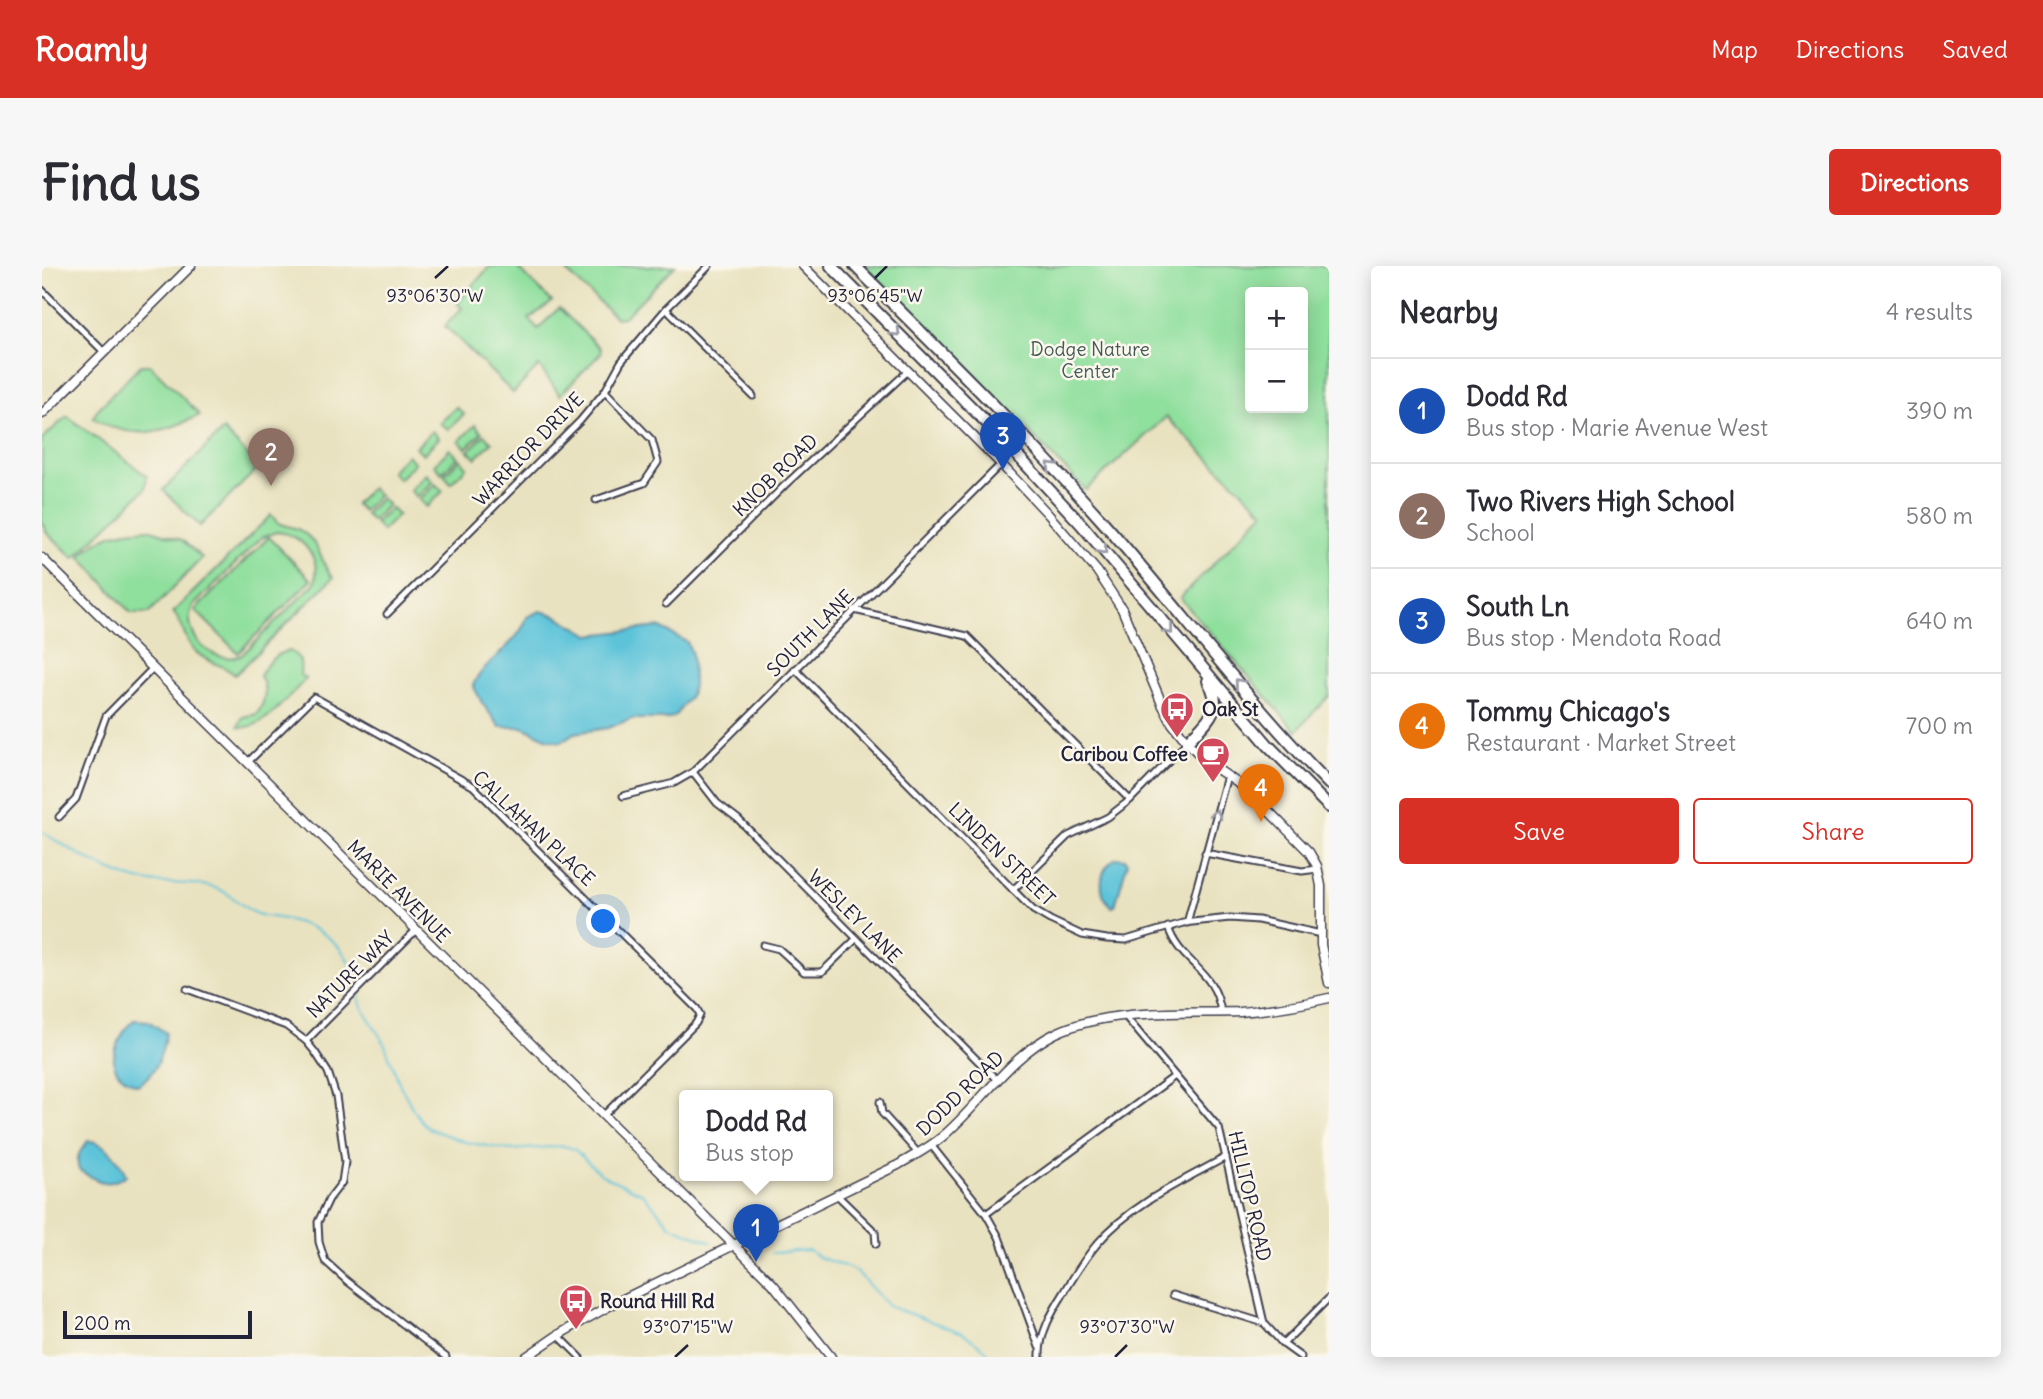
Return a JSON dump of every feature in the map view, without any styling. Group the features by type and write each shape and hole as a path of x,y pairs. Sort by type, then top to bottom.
{"highway":[{"path":"831,266 1081,524 1287,765 1329,807"},
{"path":"855,266 1005,416 1097,516 1329,784"},
{"path":"1018,456 1064,496 1082,516 1091,519 1097,516"},
{"path":"1186,742 1209,719 1215,699 1213,690 1196,661"}],"street":[{"path":"42,414 191,266"},
{"name":"WARRIOR DRIVE","path":"387,614 580,421 605,391 621,362 666,309 709,266"},
{"path":"803,266 1002,464 1097,571 1122,609 1167,714 1186,742 1207,762 1249,790 1309,852 1318,869 1322,899 1321,945 1329,983"},
{"path":"42,290 104,352"},
{"path":"666,309 753,396"},
{"name":"KNOB ROAD","path":"666,604 785,485 908,371"},
{"path":"596,500 644,483 658,461 652,440 605,391"},
{"name":"SOUTH LANE","path":"623,796 674,783 693,772 1002,464"},
{"name":"MARIE AVENUE","path":"42,558 773,1284 831,1357"},
{"path":"854,610 967,636 1130,800"},
{"path":"59,817 76,799 106,716 153,668"},
{"name":"LINDEN STREET","path":"795,669 1013,890 1034,910 1050,920 1082,935 1126,940 1187,923 1230,918 1258,920 1323,934"},
{"name":"CALLAHAN PLACE","path":"248,762 314,697 473,786 698,1009 700,1016 603,1116"},
{"path":"1013,890 1068,836 1108,817 1130,800 1186,742"},
{"name":"WESLEY LANE","path":"693,772 717,803 738,819 997,1080"},
{"path":"1187,923 1227,776"},
{"path":"1205,853 1302,870 1318,869"},
{"path":"1168,928 1177,947 1205,973 1220,1002 1221,1013"},
{"name":"NATURE WAY","path":"306,1041 416,930"},
{"path":"1323,934 1329,944"},
{"path":"763,945 779,949 804,972 822,972 856,939"},
{"path":"187,989 286,1026 306,1041 328,1072 336,1096 345,1162 342,1182 329,1199 318,1222 318,1242 325,1261 446,1357"},
{"name":"DODD ROAD","path":"526,1357 611,1305 918,1153 954,1125 1025,1053 1056,1033 1088,1021 1125,1016 1221,1013 1290,1007 1329,998"},
{"name":"HILLTOP ROAD","path":"1125,1016 1219,1128 1264,1323 1283,1344 1301,1357"},
{"path":"986,1214 1175,1076"},
{"path":"880,1102 882,1113 918,1153"},
{"path":"931,1145 986,1214 999,1237 1040,1349"},
{"path":"1040,1357 1049,1317 1097,1243 1129,1215 1165,1190 1226,1157"},
{"path":"837,1195 875,1232 876,1244"},
{"path":"1172,1295 1264,1323"},
{"path":"1283,1344 1329,1298"},
{"path":"558,1335 580,1357"}],"green space":[{"path":"490,266 516,266 552,302 529,319 538,329 559,308 600,348 601,353 560,395 539,366 513,393 445,326 462,308 457,303"},
{"path":"561,266 675,266 624,317 616,318"},
{"name":"Dodge Nature Center","path":"864,266 1329,266 1329,696 1296,731 1180,598 1264,512 1166,417 1086,490"},
{"path":"141,365 150,365 200,415 172,427 146,432 121,430 93,418 97,410"},
{"path":"456,407 464,414 448,430 440,423"},
{"path":"67,416 147,476 145,489 74,558 47,533 42,523 42,439"},
{"path":"475,425 482,433 466,448 459,441"},
{"path":"223,430 259,467 200,526 163,490"},
{"path":"432,431 439,438 423,454 416,447"},
{"path":"484,435 492,442 476,458 468,451"},
{"path":"450,449 458,457 442,473 434,465"},
{"path":"407,455 415,463 399,479 391,471"},
{"path":"460,459 467,467 451,483 444,475"},
{"path":"426,474 433,481 417,497 410,490"},
{"path":"435,484 443,491 427,507 419,500"},
{"path":"371,488 379,495 363,511 355,504"},
{"path":"381,498 388,505 372,521 365,514"},
{"path":"391,508 398,515 382,531 375,523"},
{"path":"271,515 278,523 308,536 333,578 235,675 194,650 173,612","holes":["276,532 301,542 313,557 316,574 314,584 242,655 232,658 211,653 196,638 191,628 192,607 261,538"]},
{"path":"148,529 182,540 202,558 149,613 131,613 80,556 111,535"},
{"path":"269,537 311,580 238,653 195,610"},
{"path":"290,651 299,659 300,675 306,679 266,718 257,724 238,727 243,717 257,714 262,704 265,690 260,676 265,667 276,656"}],"water":[{"path":"540,611 555,615 590,635 659,627 687,642 692,654 693,685 690,696 675,716 667,719 631,719 608,728 574,733 561,742 523,727 500,727 482,703 473,685 486,667 517,636 527,617"},
{"path":"1116,858 1125,859 1127,863 1115,906 1112,907 1104,895 1102,882 1106,868"},
{"path":"134,1020 148,1021 166,1033 154,1069 138,1085 118,1072 114,1060 121,1037"},
{"path":"88,1141 105,1148 116,1158 126,1175 114,1182 102,1182 79,1170 79,1154"}],"waterway":[{"path":"42,832 94,863 127,877 148,882 212,887 257,914 310,927 332,940 340,949 353,972 356,986"},
{"path":"357,991 362,1007 384,1043 400,1085 413,1109 430,1129 465,1142 510,1150 564,1146 574,1149 602,1175 643,1194 671,1226 711,1242"},
{"path":"772,1253 809,1250 818,1257 847,1267 857,1272 888,1306 963,1333 984,1348 990,1357"}],"place":[{"name":"South Ln","path":"1003,470"},
{"name":"Two Rivers High School","path":"271,486"},
{"name":"Oak St","path":"1177,739"},
{"name":"Caribou Coffee","path":"1213,784"},
{"name":"Tommy Chicago's","path":"1261,822"},
{"name":"Dodd Rd","path":"756,1262"},
{"name":"Round Hill Rd","path":"576,1331"}]}
